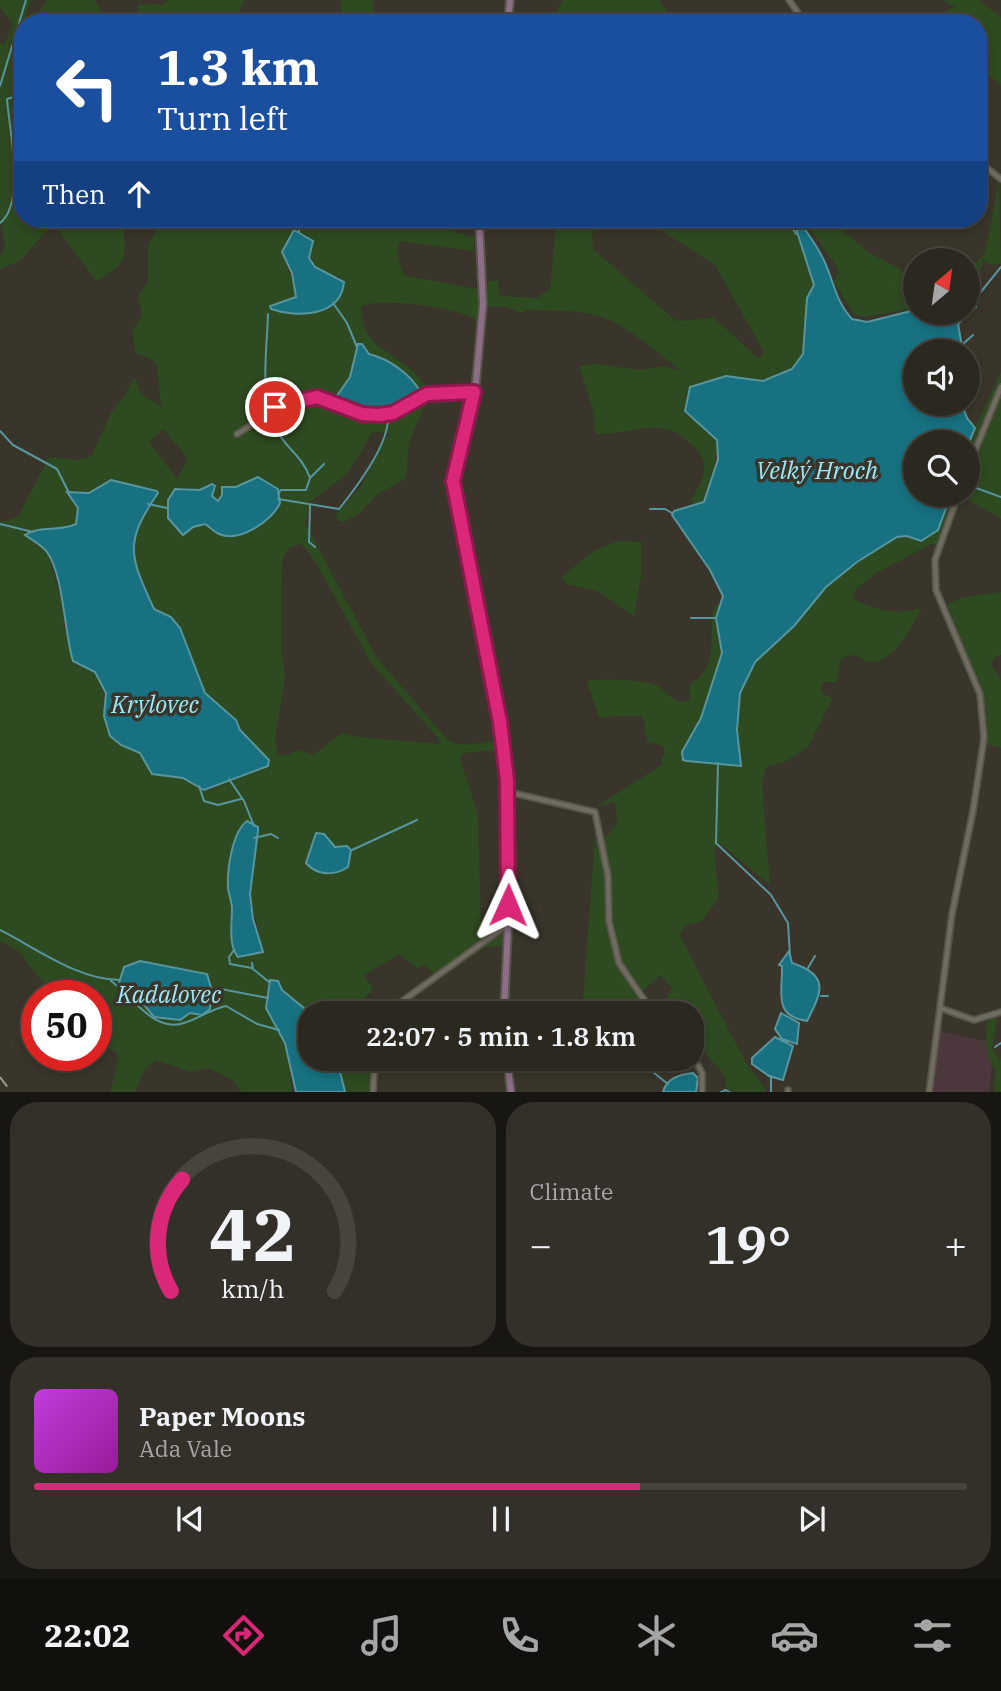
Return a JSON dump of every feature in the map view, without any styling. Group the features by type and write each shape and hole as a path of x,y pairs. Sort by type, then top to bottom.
{"main road":[{"path":"479,228 482,304 474,392 453,481 500,722 508,792 510,884 504,1001"},
{"path":"508,1071 511,1092"}],"street":[{"path":"987,168 1001,179"},
{"path":"980,439 1001,387"},
{"path":"236,434 275,407 302,398 324,400 362,414 379,415 393,413 427,394 474,392"},
{"path":"929,1092 953,914 984,738 980,694 936,590 935,560 954,507"},
{"path":"508,792 595,812 606,864 609,921 619,963 645,1001"},
{"path":"402,1001 507,925"},
{"path":"940,1009 974,1020 1001,1012"},
{"path":"373,1092 374,1071"},
{"path":"701,1071 702,1092"}],"shaded area":[{"path":"937,1031 986,1041 992,1065 989,1092 930,1092"}],"green space":[{"path":"0,0 31,0 26,14 14,14 14,228 49,228 20,261 0,269 0,257 5,246 0,217 0,44 5,44 13,23 0,8"},
{"path":"46,0 94,0 103,14 39,14"},
{"path":"169,0 244,0 238,14 138,14 138,5 163,4"},
{"path":"341,0 373,0 374,14 341,14"},
{"path":"562,0 659,0 669,14 558,14"},
{"path":"943,0 978,0 1001,17 1001,85 987,75 987,14 943,14 948,9 956,8"},
{"path":"999,180 1001,264 990,265 983,259 980,274 980,259 986,248"},
{"path":"57,228 124,228 125,249 121,263 96,281"},
{"path":"155,228 440,228 474,237 474,251 400,241 397,252 403,275 476,289 480,284 477,321 457,312 420,305 383,303 361,307 365,329 375,343 410,369 431,389 409,443 406,478 378,494 360,513 342,523 335,516 362,485 382,441 391,434 373,431 348,473 310,502 305,523 377,658 446,738 457,744 470,744 496,740 497,734 499,753 497,750 464,753 460,759 478,814 481,930 488,934 501,926 503,920 502,946 486,947 439,979 425,965 417,968 399,954 364,975 373,989 362,1001 298,1001 298,1003 282,990 278,981 269,982 265,1002 287,1049 292,1092 241,1092 232,1080 208,1068 191,1072 156,1060 145,1069 135,1092 110,1092 119,1056 112,1051 112,980 41,980 17,950 0,941 0,522 18,517 49,457 78,460 91,456 112,411 125,395 133,378 136,379 141,394 161,406 157,365 151,359 135,353 133,329 142,316 138,296 148,282 148,245","holes":["294,230 310,237 309,258 314,267 334,279 324,309 318,312 300,312 277,304 291,301 297,293 282,253","358,344 362,344 374,356 418,387 387,409 349,406 345,385 354,365","163,429 188,459 177,479 149,442","264,479 278,489 280,503 274,513 257,527 236,532 205,524 193,527 167,513 167,505 180,487 200,490 209,484 212,496 218,501 222,495 221,490 227,486 236,487","111,480 157,491 158,494 139,526 135,539 135,563 140,576 154,609 171,617 180,628 205,693 236,719 240,730 265,757 230,781 209,790 183,778 152,774 140,753 126,748 110,736 99,680 95,672 78,666 71,653 64,626 62,603 48,553 25,535 77,524 78,508 68,495 89,493","300,544 307,549 320,570 371,663 438,738 440,744 357,737 342,733 313,755 298,750 284,756 278,754 275,739 285,677 281,647 282,562 288,548","257,827 250,894 263,952 250,954 228,891 233,848","140,961 207,974 212,991 196,1013 184,1016 151,1015 141,1001 119,983 120,976"]},
{"path":"556,228 596,228 592,235 593,249 676,321 714,318 759,359 764,352 715,265 657,228 795,228 814,285 807,298 803,354 792,369 763,381 726,377 690,387 686,398 689,414 709,431 718,447 707,495 700,505 693,507 692,499 704,472 699,453 681,436 670,430 647,428 595,434 594,413 579,366 597,364 640,370 664,366 681,371 631,332 598,316 562,311 526,310 522,313 506,307 486,306 488,282 498,280 499,296 537,298 550,289"},
{"path":"808,228 840,228 868,252 903,271 903,310 864,317 854,314 834,282 839,271"},
{"path":"1001,372 1001,519 980,507 980,430 974,430"},
{"path":"947,507 959,507 942,550 933,543 876,573 855,590 853,599 879,609 903,611 922,608 900,644 885,658 877,661 867,661 852,655 841,658 837,682 822,682 821,693 833,698 808,747 784,762 766,767 762,783 770,885 719,843 714,852 719,898 701,922 686,925 679,934 745,1061 767,1092 733,1092 726,1087 723,1073 706,1053 704,1001 666,1001 672,988 660,975 642,992 626,969 621,971 641,1001 583,1001 596,824 604,839 617,824 615,802 596,807 663,764 661,759 665,753 663,746 647,742 644,720 640,716 599,717 587,681 647,683 657,686 681,702 686,702 690,697 690,684 699,678 709,661 713,609 722,600 719,607 718,641 722,653 701,718 682,752 683,760 741,766 737,730 740,693 755,662 794,626 826,587 857,562 897,537 915,538 942,523"},
{"path":"618,541 641,542 641,577 634,616 597,591 566,584 562,577 593,551"},
{"path":"1001,592 1001,655 994,657 991,665 1001,680 1001,748 988,744 982,737 977,685 947,604 965,597"},
{"path":"993,1017 997,1020 992,1048 1001,1061 1001,1092 994,1092 996,1069 989,1058 986,1045 987,1025"},
{"path":"340,1071 376,1071 374,1092 345,1092"}],"water":[{"name":"Velký Hroch","path":"796,228 803,228 817,247 839,300 852,319 867,322 903,313 903,326 958,326 961,339 903,339 903,416 966,416 975,428 903,430 903,507 947,507 938,530 921,541 907,536 897,537 857,562 826,587 794,626 755,662 740,693 737,730 741,766 683,760 682,752 701,718 722,653 716,618 723,596 710,570 672,515 674,511 704,502 718,459 717,440 685,411 690,387 726,376 763,381 792,369 803,354 807,298 814,285"},
{"path":"294,230 313,241 309,258 315,267 344,282 341,294 335,302 316,312 293,314 271,309 270,306 296,297 292,273 282,252"},
{"path":"358,344 362,344 369,354 399,368 421,393 401,405 379,409 356,407 334,400 350,377"},
{"path":"258,477 278,489 280,503 270,517 254,529 227,536 217,533 205,524 193,527 183,535 168,518 168,500 175,489 200,490 212,484 215,486 212,496 218,501 222,495 222,487 236,487"},
{"name":"Krylovec","path":"111,480 157,491 135,538 135,562 140,576 154,609 171,617 180,628 205,693 236,720 240,730 269,760 268,766 204,790 183,778 152,774 140,753 121,745 110,736 104,716 106,693 95,672 73,661 53,562 45,549 25,535 37,530 76,524 78,508 67,492 89,493"},
{"path":"247,821 258,827 250,894 253,919 263,952 238,957 232,940 228,871 234,842"},
{"path":"316,833 324,834 335,847 347,846 351,850 348,867 326,873 315,870 306,863"},
{"path":"789,951 792,963 812,973 819,986 819,993 807,1021 788,1014 782,1001 782,966 779,965"},
{"name":"Kadalovec","path":"140,961 207,974 212,991 210,1009 202,1015 190,1013 180,1020 154,1017 141,1001 119,983 124,967"},
{"path":"270,980 278,981 282,990 298,1003 298,1071 340,1071 345,1092 296,1092 285,1043 266,1008"},
{"path":"781,1013 799,1023 797,1044 782,1039 775,1029"},
{"path":"775,1037 793,1046 783,1080 769,1076 752,1064 752,1058"},
{"path":"693,1073 698,1078 696,1092 663,1092 674,1078"}],"waterway":[{"path":"22,14 26,0"},
{"path":"0,86 14,40"},
{"path":"0,223 8,213 14,183 7,99 14,97"},
{"path":"792,228 796,234"},
{"path":"980,293 1001,267"},
{"path":"333,303 347,323 357,347"},
{"path":"268,314 265,373 267,402 276,429 303,463 310,478 306,490 281,490 278,494"},
{"path":"968,339 973,335"},
{"path":"278,499 339,509 380,447 386,433 386,409"},
{"path":"0,431 13,445 57,469 69,493"},
{"path":"310,478 324,464"},
{"path":"980,489 1001,497"},
{"path":"148,504 167,508"},
{"path":"310,506 309,542 315,547"},
{"path":"650,509 665,509 672,513"},
{"path":"0,524 33,532"},
{"path":"691,618 716,618"},
{"path":"718,763 716,843 771,895 788,923 790,956"},
{"path":"229,779 244,801 254,826"},
{"path":"199,786 204,801 218,805 241,799"},
{"path":"352,850 417,820"},
{"path":"254,838 271,834 278,838"},
{"path":"0,930 73,969 104,979 120,980"},
{"path":"234,950 229,957 230,964 252,968"},
{"path":"808,968 815,956"},
{"path":"252,963 253,969 269,982"},
{"path":"112,982 144,1012 163,1023 184,1023 226,1006 257,1024 279,1030"},
{"path":"212,991 221,989 268,998"},
{"path":"821,996 828,996"},
{"path":"995,1047 1001,1043"},
{"path":"652,1071 668,1084"},
{"path":"771,1076 771,1092"},
{"path":"721,1092 729,1092"}],"railway":[{"path":"0,1077 11,1092"}],"route":[{"path":"275,407 302,398 317,397 349,411 379,415 393,413 427,394 441,391 474,392 454,466 453,481 500,722 507,780 510,884 508,905"}]}
